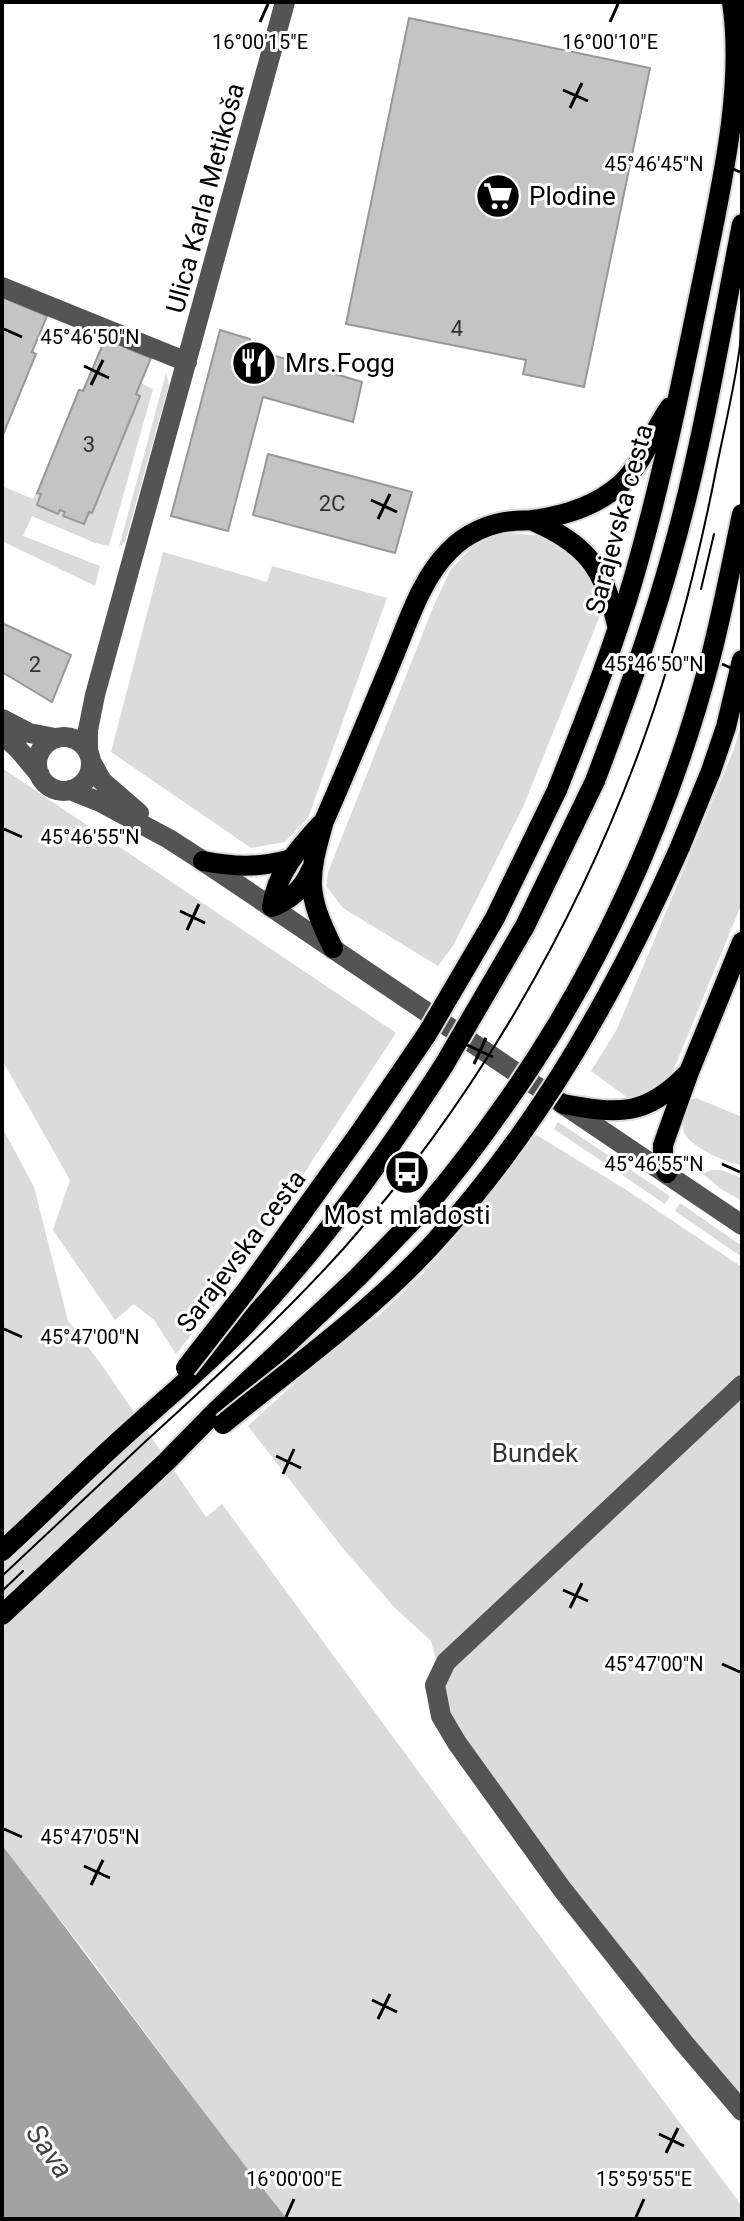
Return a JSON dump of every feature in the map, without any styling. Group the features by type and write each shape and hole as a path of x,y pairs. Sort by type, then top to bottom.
{"main road":[{"name":"Sarajevska cesta","path":"189,1373 427,1034 495,918 557,790 618,627 654,503 679,394 740,83 739,43 732,2"},
{"name":"Sarajevska cesta","path":"2,1551 189,1373 252,1319 321,1239 382,1160 499,974 564,849 595,781 626,699 672,555 690,482 742,224"},
{"path":"333,948 315,907 311,883 324,821 405,628 432,573 449,550 466,537 496,524 570,513 590,505 622,483 644,454 679,394"},
{"path":"219,1418 427,1206 503,1109 566,1008 619,909 652,833 710,657 742,514"},
{"path":"531,520 568,539 589,557 603,578 618,627"},
{"path":"2,1615 167,1461 371,1304 430,1246 466,1205 525,1127 589,1030 622,971 680,847 721,742 742,660"},
{"path":"272,907 276,886 291,859 324,821"},
{"path":"203,861 244,867 291,859"},
{"path":"272,907 302,888 312,868"},
{"path":"667,1173 663,1164 663,1145 742,942"},
{"path":"563,1104 594,1109 633,1109 660,1098 689,1072"}],"street":[{"name":"Ulica Karla Metikoša","path":"90,757 88,730 95,695 285,2"},
{"path":"2,287 187,362"},
{"name":"Ulica Karla Metikoša","path":"60,738 75,727 95,695"},
{"path":"2,719 29,733 73,738 81,742 102,781 169,839"},
{"path":"2,734 45,783 100,802 169,839 742,1225"},
{"path":"40,775 38,757 47,742 60,738"},
{"path":"70,790 86,781 90,772 90,757"},
{"path":"742,1385 446,1662 435,1685 441,1716 457,1743 562,1889 742,2111"}],"green space":[{"path":"166,373 169,385 125,542 119,547"},
{"path":"141,383 153,389 109,546 32,516 23,536 100,566 95,586 2,541 2,486 33,499 36,492 41,494 37,506 58,514 60,510 65,512 63,516 84,524 89,512 92,513 140,396 136,394"},
{"path":"500,532 540,536 569,555 591,574 603,608 523,807 453,946 438,966 343,908 326,886 328,872 451,569 475,544"},
{"path":"163,552 267,582 272,566 387,598 308,818 285,842 251,848 111,752"},
{"path":"742,721 742,903 671,1076 653,1091 628,1098 591,1071 617,1029 734,749"},
{"path":"2,768 396,1033 228,1289 176,1354 154,1320 134,1304 115,1320 53,1230 70,1180 2,1060"},
{"path":"696,1098 742,1117 742,1165 712,1155 686,1136 683,1128 685,1113 690,1100"},
{"path":"558,1122 670,1196 665,1204 554,1129"},
{"path":"2,1127 34,1187 68,1321 206,1517 222,1504 742,2206 742,2219 287,2219 2,1845"},
{"name":"Bundek","path":"535,1134 742,1267 742,2100 602,1931 478,1762 450,1715 431,1641 395,1608 341,1546 248,1426 335,1346 379,1315 422,1274 452,1241"},
{"path":"721,1170 742,1178 742,1201 703,1174"},
{"path":"680,1203 742,1246 742,1257 675,1211"}],"water":[{"name":"Sava","path":"2,1845 215,2126 287,2219 2,2219"}],"building":[{"name":"Plodine","path":"409,18 650,68 584,387 523,374 526,360 346,324"},
{"path":"2,297 47,316 32,352 36,354 2,437"},
{"path":"220,330 250,339 249,348 362,382 353,422 263,397 228,531 171,516"},
{"path":"105,339 151,358 136,394 140,396 92,513 89,512 84,524 63,516 65,512 60,510 58,514 37,505 41,494 37,493 79,390 83,391"},
{"path":"268,454 412,492 395,553 253,515"},
{"path":"2,623 71,655 52,702 2,672"}],"tram line":[{"path":"2,1576 248,1347 344,1248 392,1192 436,1133 518,1007 588,875 644,738 666,671 694,569 730,405 740,345 742,300"},
{"path":"701,589 714,534"},
{"path":"2,1591 23,1571"}],"place":[{"name":"Plodine","path":"498,196"},
{"name":"Mrs.Fogg","path":"254,363"},
{"name":"Most mladosti","path":"407,1172"}]}
